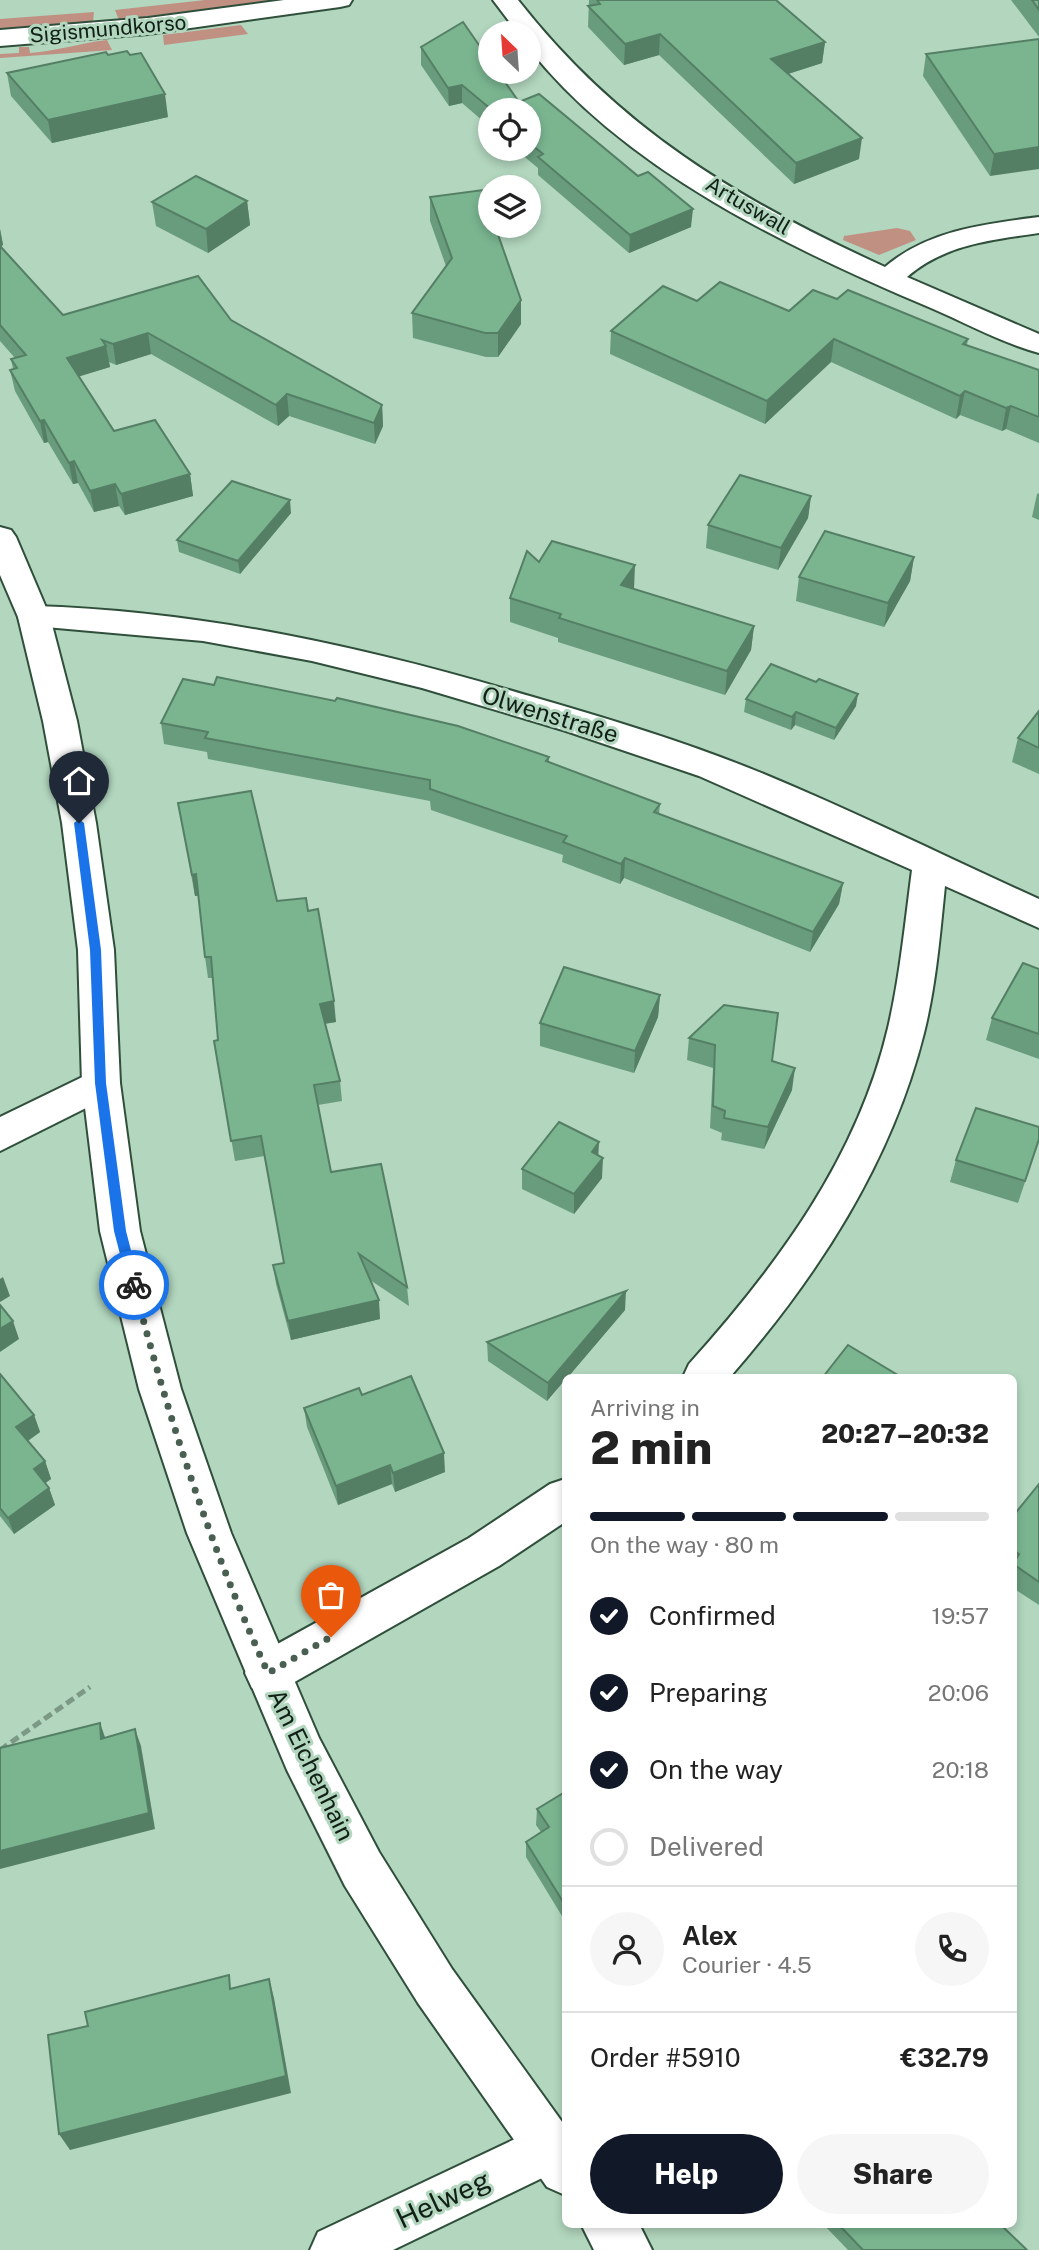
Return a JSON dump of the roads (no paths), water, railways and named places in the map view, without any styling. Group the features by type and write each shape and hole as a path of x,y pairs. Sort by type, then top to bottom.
{"street":[{"name":"Sigismundkorso","path":"0,38 168,24 340,0"},
{"name":"Artuswall","path":"505,0 565,74 653,147 769,220 888,279 1039,344"},
{"path":"888,279 920,252 952,239 1039,225"},
{"name":"Am Eichenhain","path":"0,537 34,617 61,721 79,823 96,950 101,1083 120,1231 160,1389 209,1533 303,1754 362,1869 435,1986 557,2159"},
{"name":"Olwenstraße","path":"34,617 106,617 194,627 307,646 540,710 744,780 1039,914"},
{"path":"707,1374 772,1300 821,1232 860,1162 900,1053 918,960 930,865"},
{"path":"0,1135 101,1083"},
{"path":"268,1673 484,1552 562,1500"},
{"name":"Helweg","path":"336,2250 557,2159"},
{"path":"610,2228 626,2250"}]}
